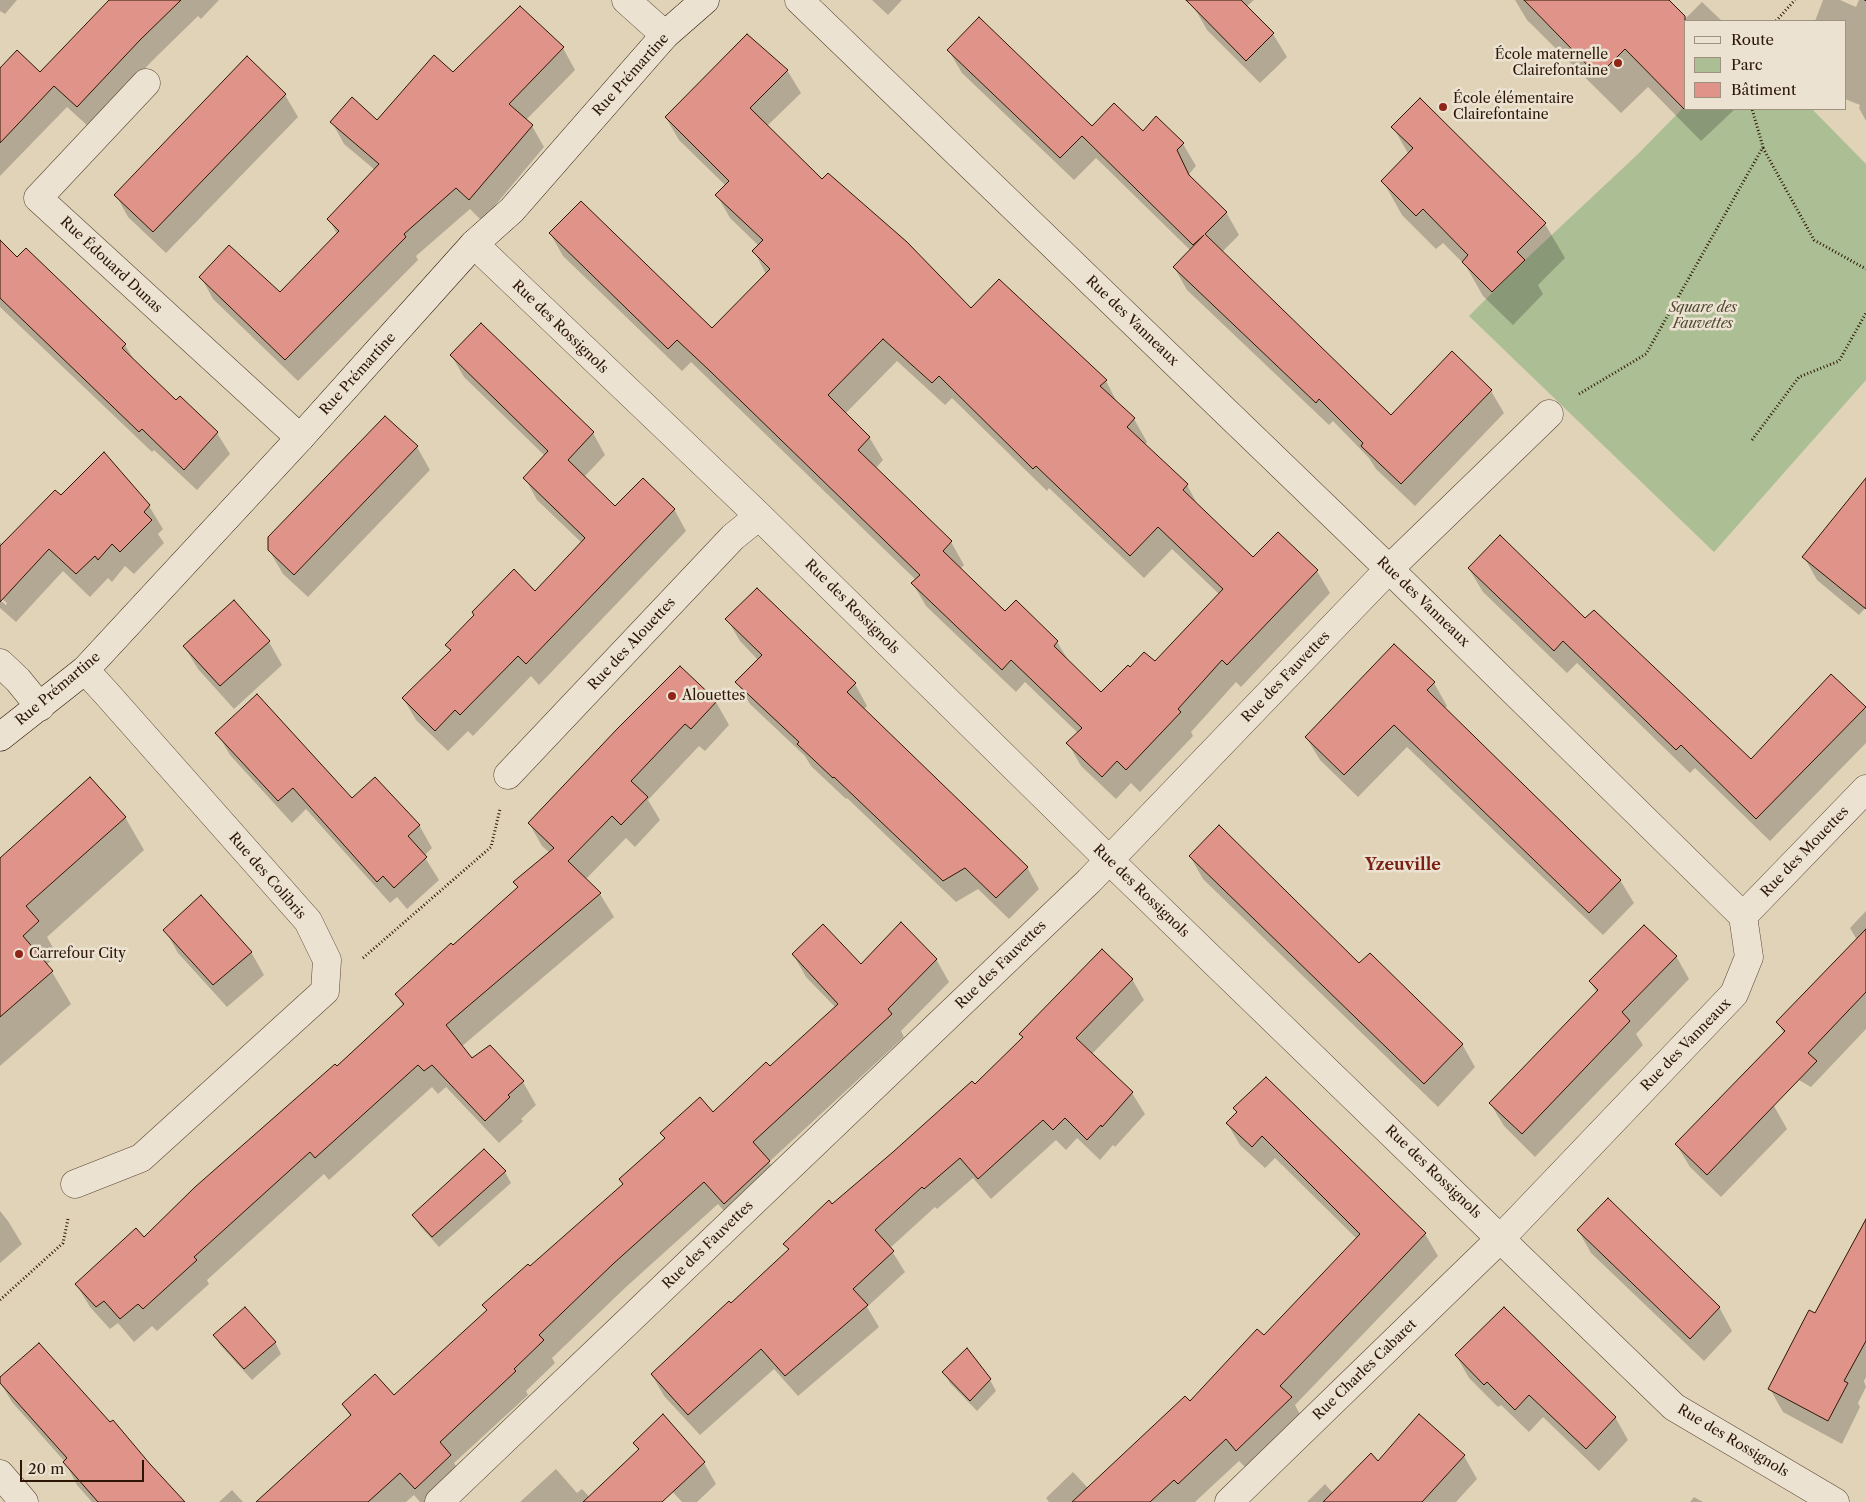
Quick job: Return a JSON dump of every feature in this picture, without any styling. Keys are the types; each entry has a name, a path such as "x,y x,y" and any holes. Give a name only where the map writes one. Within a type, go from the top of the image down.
{"street":[{"path":"626,0 665,35"},
{"name":"Rue Prémartine","path":"0,737 84,670 300,438 474,244 512,210 665,35 705,0"},
{"name":"Rue des Vanneaux","path":"799,0 1389,569 1743,916 1749,957 1734,994 1501,1238"},
{"name":"Rue Édouard Dunas","path":"146,83 38,198 300,438"},
{"name":"Rue des Rossignols","path":"474,244 759,516 1110,861 1674,1407 1835,1502"},
{"name":"Rue des Fauvettes","path":"438,1502 1110,861 1389,569 1549,414"},
{"name":"Rue des Alouettes","path":"508,775 733,537 759,516"},
{"path":"0,664 18,680 40,707"},
{"name":"Rue des Colibris","path":"84,670 308,921 327,960 325,991"},
{"name":"Rue des Mouettes","path":"1743,916 1866,789"},
{"path":"75,1184 141,1158 325,991"},
{"name":"Rue Charles Cabaret","path":"1229,1502 1501,1238"},
{"path":"0,1474 24,1502"}],"path":[{"path":"1777,20 1795,0"},
{"path":"1752,110 1763,147 1814,240 1866,269"},
{"path":"1549,414 1561,404 1646,354 1763,147"},
{"path":"1752,440 1799,377 1839,361 1866,312"},
{"path":"325,991 491,847 508,775"},
{"path":"0,1300 63,1244 75,1184"}],"green space":[{"name":"Square des Fauvettes","path":"1684,107 1684,110 1813,110 1866,164 1866,380 1714,552 1469,316 1525,260 1638,154"}],"building":[{"path":"109,0 181,0 140,40 77,107 54,86 0,143 0,68 17,50 40,72"},
{"path":"1186,0 1241,0 1274,33 1246,61"},
{"path":"1524,0 1669,0 1685,16 1684,109 1625,49 1598,76"},
{"path":"520,6 564,47 509,104 533,125 469,200 456,188 404,234 406,237 285,360 199,277 229,245 280,292 339,231 327,219 379,164 330,122 352,97 377,120 434,55 453,72"},
{"path":"979,17 1092,126 1114,103 1143,131 1156,116 1184,143 1177,150 1189,175 1227,212 1205,234 1391,415 1452,351 1492,390 1401,484 1361,446 1363,443 1319,399 1316,403 1173,267 1204,235 1193,245 1082,136 1060,158 947,50"},
{"path":"747,34 788,70 750,108 822,179 828,173 907,242 971,308 999,279 1107,380 1100,386 1135,418 1127,427 1188,484 1183,490 1253,557 1278,532 1318,570 1227,665 1222,660 1178,709 1181,712 1126,770 1117,761 1102,777 1066,743 1082,728 1011,660 1002,670 911,583 920,575 710,371 677,340 668,349 549,233 581,201 712,328 770,269 752,251 763,240 715,195 729,181 665,117","holes":["883,339 932,383 939,376 1033,469 1036,466 1130,556 1158,527 1223,589 1155,661 1144,652 1101,692 1054,646 1058,641 1016,600 1005,611 943,551 952,541 858,450 870,437 828,395"]},
{"path":"247,56 286,94 153,232 114,195"},
{"path":"1420,98 1546,223 1517,252 1525,260 1492,292 1462,262 1468,255 1423,209 1416,216 1381,181 1413,148 1391,127"},
{"path":"0,240 17,257 26,248 126,344 122,348 176,400 180,396 218,432 184,470 142,429 139,432 0,298"},
{"path":"481,323 594,432 568,460 615,506 643,478 675,509 526,664 518,656 460,715 455,710 435,731 402,698 451,650 445,645 474,615 472,612 514,569 535,591 585,538 523,478 548,451 450,355"},
{"path":"385,416 418,446 294,575 268,550 268,537"},
{"path":"104,452 150,505 144,512 152,520 120,552 112,544 98,560 95,556 76,574 49,549 0,602 0,546 55,490 61,495"},
{"path":"1866,478 1866,609 1802,557"},
{"path":"1500,535 1585,618 1594,610 1751,759 1831,674 1866,707 1756,819 1681,745 1676,750 1563,641 1554,651 1468,568"},
{"path":"757,588 856,683 847,692 1028,867 996,898 965,868 943,881 797,744 799,742 735,682 762,655 725,619"},
{"path":"234,600 270,641 220,686 183,646"},
{"path":"1394,644 1435,682 1427,690 1621,880 1589,913 1394,725 1344,775 1305,737"},
{"path":"680,666 717,701 691,729 685,724 631,781 648,797 621,825 612,816 568,861 601,893 446,1025 472,1058 490,1045 524,1081 508,1095 510,1097 485,1121 432,1065 424,1071 418,1065 315,1158 310,1152 194,1257 197,1260 143,1309 138,1304 120,1319 104,1301 96,1307 75,1284 136,1228 144,1237 195,1187 335,1064 337,1066 404,1004 395,994 451,943 453,945 518,887 513,882 554,848 528,823"},
{"path":"257,694 352,798 375,777 420,825 408,836 427,857 394,888 383,876 377,882 293,788 278,801 215,733"},
{"path":"90,777 126,817 26,906 39,921 23,936 53,971 0,1017 0,858"},
{"path":"1219,825 1359,963 1370,953 1463,1044 1424,1084 1189,856"},
{"path":"201,895 252,952 213,985 163,930"},
{"path":"901,922 937,959 888,1009 892,1014 753,1142 770,1161 724,1204 704,1182 613,1264 539,1335 544,1340 514,1369 516,1371 440,1442 451,1455 415,1489 400,1473 368,1502 256,1502 351,1415 342,1404 375,1374 394,1395 487,1310 482,1305 528,1264 530,1266 623,1184 619,1179 665,1138 660,1133 700,1097 713,1112 766,1062 770,1066 838,1004 792,954 823,924 861,964"},
{"path":"1644,925 1677,956 1622,1012 1630,1021 1522,1134 1489,1103 1598,990 1589,981"},
{"path":"1866,929 1866,992 1808,1053 1817,1061 1707,1175 1675,1144 1785,1031 1776,1022"},
{"path":"1102,949 1133,979 1076,1038 1133,1092 1102,1127 1101,1125 1087,1140 1065,1118 1053,1130 1043,1120 978,1179 960,1158 924,1189 922,1187 875,1230 894,1251 853,1289 868,1305 785,1376 761,1349 688,1415 651,1374 729,1301 731,1303 789,1249 783,1244 829,1200 832,1204 972,1081 975,1084 1023,1037 1019,1034"},
{"path":"1266,1077 1426,1233 1280,1386 1292,1397 1236,1451 1226,1439 1178,1484 1174,1480 1150,1502 1072,1502 1185,1396 1190,1401 1257,1329 1264,1335 1360,1234 1262,1136 1252,1147 1226,1123 1237,1112 1233,1108"},
{"path":"484,1149 506,1171 432,1237 412,1215"},
{"path":"1608,1198 1720,1307 1690,1339 1577,1230"},
{"path":"1866,1219 1866,1341 1844,1381 1848,1383 1828,1421 1768,1389 1809,1310 1815,1313"},
{"path":"245,1307 276,1342 244,1369 213,1335"},
{"path":"1504,1307 1616,1417 1586,1449 1529,1395 1515,1410 1487,1382 1484,1385 1455,1355"},
{"path":"39,1343 110,1422 113,1420 185,1502 98,1502 63,1462 67,1458 0,1383 0,1377"},
{"path":"967,1348 991,1379 970,1401 942,1372"},
{"path":"663,1414 705,1462 662,1502 583,1502 639,1449 633,1443"},
{"path":"1419,1414 1465,1455 1422,1502 1323,1502 1371,1453 1378,1461"}],"place":[{"name":"École maternelle Clairefontaine","path":"1618,63"},
{"name":"École élémentaire Clairefontaine","path":"1443,107"},
{"name":"Alouettes","path":"672,696"},
{"name":"Carrefour City","path":"19,954"}],"district":[{"name":"Yzeuville","path":"1403,865"}]}
